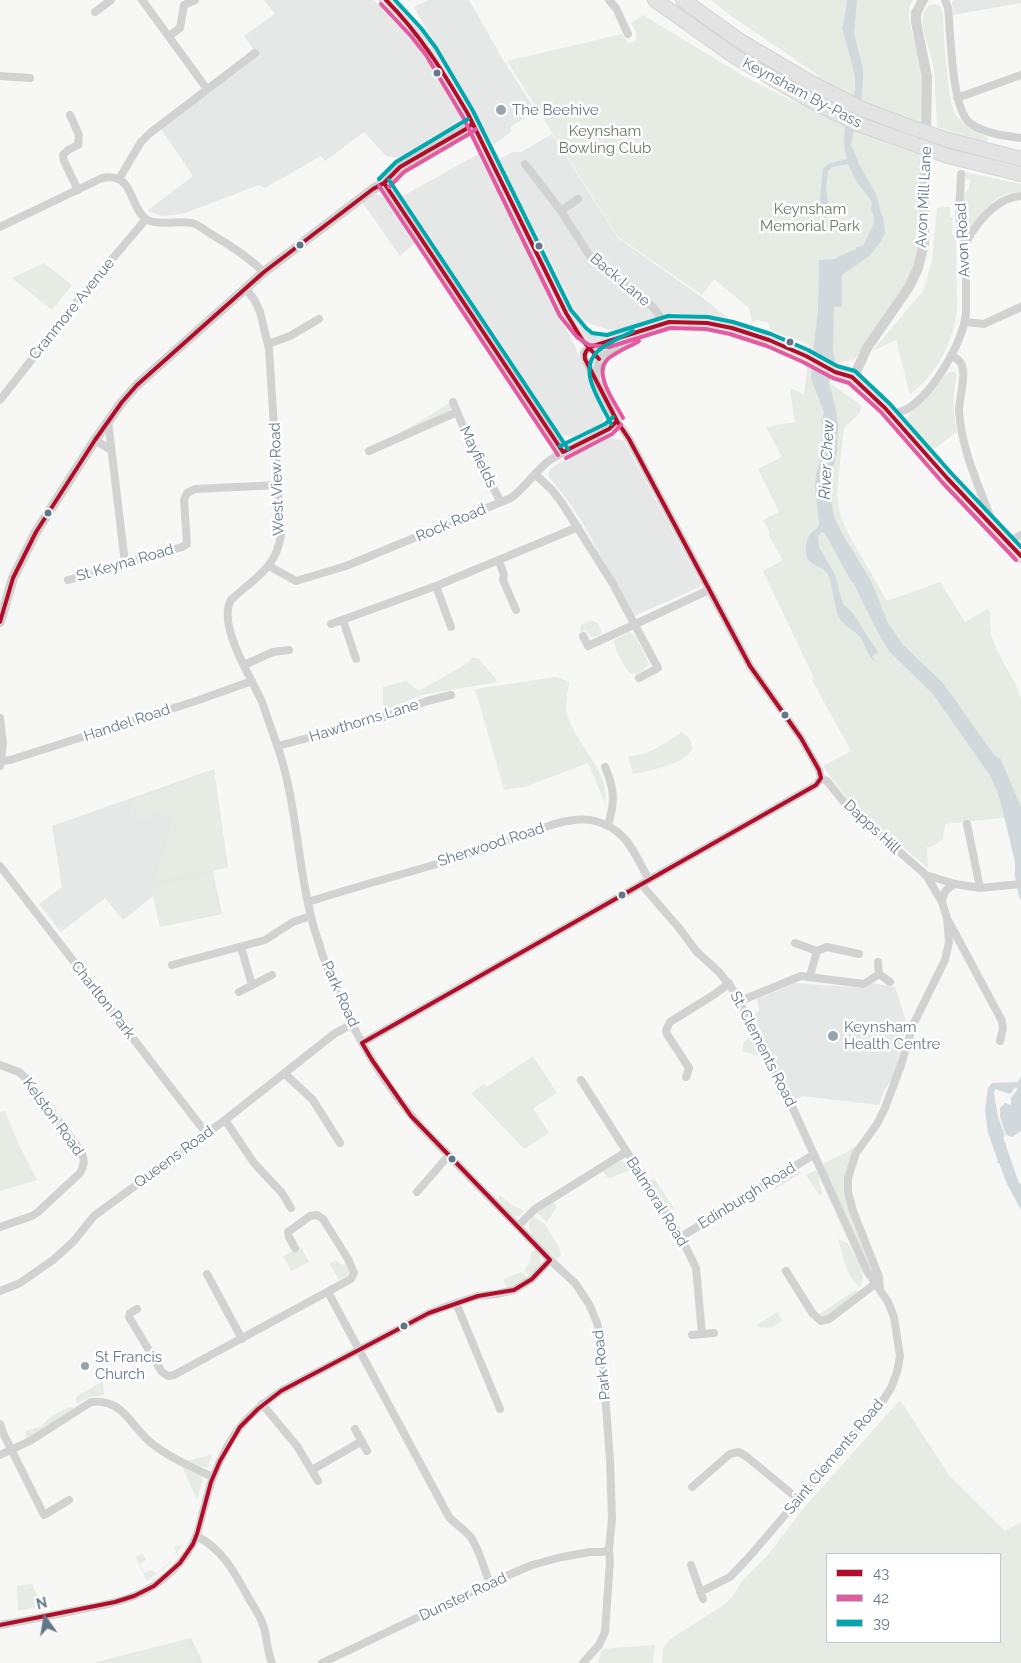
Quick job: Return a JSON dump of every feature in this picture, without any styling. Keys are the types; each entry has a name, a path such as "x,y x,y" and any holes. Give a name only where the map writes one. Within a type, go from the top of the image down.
{"highway":[{"name":"Keynsham By-Pass","path":"655,0 734,56 808,99 858,124 948,156 1021,174"},
{"name":"Keynsham By-Pass","path":"683,0 740,41 813,84 862,109 948,140 1021,159"}],"main road":[{"path":"386,0 416,32 431,52 468,114 566,313 575,325 590,339 608,341 669,322 690,322 732,328 769,340 806,356 835,372 852,377 890,414 1021,556"}],"street":[{"path":"95,12 111,0"},
{"path":"142,0 207,89"},
{"path":"169,36 180,28 184,5 195,0"},
{"path":"608,0 616,8 628,34"},
{"name":"Avon Mill Lane","path":"852,377 867,348 912,282 918,268 924,244 927,77 916,22 916,14 923,0"},
{"path":"945,0 948,8 957,98 964,117 970,124 997,134 1021,138"},
{"path":"119,179 141,142 255,53"},
{"path":"957,98 1021,75"},
{"path":"0,76 30,78"},
{"path":"70,115 79,140 78,145 63,155 78,190"},
{"path":"0,622 13,578 36,532 108,421 137,386 264,272 372,189 384,183 400,167 459,134 472,124"},
{"name":"Back Lane","path":"525,164 561,211 593,261 652,306 658,315 657,326"},
{"name":"Avon Road","path":"890,414 907,409 919,400 940,375 965,322 966,242 960,228 961,174"},
{"path":"0,227 102,178 111,177 119,179 126,186 140,212 146,219 154,222 194,224 248,257 264,272"},
{"path":"384,183 563,452"},
{"path":"966,242 983,218 1000,203 1010,197 1021,196"},
{"path":"561,211 578,199"},
{"name":"Cranmore Avenue","path":"0,400 91,284 146,219"},
{"name":"West View Road","path":"245,288 254,299 260,312 268,344 281,535 279,548 269,566 231,600 228,605 229,626 252,680"},
{"path":"965,322 984,324 1021,307"},
{"path":"268,344 290,336 319,319"},
{"path":"575,325 580,336 599,359"},
{"path":"596,377 599,359 608,351 657,326"},
{"path":"362,1043 816,785 820,778 819,770 801,738 750,666 585,359 584,353 590,347 608,341"},
{"path":"951,355 961,362 964,370 960,395 960,421 965,447 978,491 996,530"},
{"name":"Mayfields","path":"452,402 475,455 501,502"},
{"name":"Mayfields","path":"369,451 457,412"},
{"path":"108,421 125,563"},
{"name":"Rock Road","path":"269,566 296,581 370,557 511,498 543,466 563,452 609,429 617,421"},
{"path":"95,440 112,450"},
{"path":"535,474 557,496 578,527 614,586 658,668 639,678"},
{"name":"St Keyna Road","path":"68,580 187,544 184,500 187,492 278,485"},
{"path":"332,624 436,586 578,527"},
{"path":"1008,542 1021,535"},
{"path":"499,561 504,575 503,580 516,610"},
{"path":"436,586 451,627"},
{"path":"583,636 588,646 709,590"},
{"path":"343,620 356,659"},
{"path":"244,665 273,652 290,650"},
{"name":"Park Road","path":"252,680 278,746 291,805 310,916 320,950 362,1043 411,1116 550,1260 575,1282 589,1304 597,1322 601,1339 609,1433 612,1519 604,1632 599,1645 583,1663"},
{"name":"Handel Road","path":"1,764 196,701 252,680"},
{"name":"Hawthorns Lane","path":"278,746 382,718 426,701 451,695"},
{"path":"0,718 3,743 1,764"},
{"path":"605,767 611,779 614,800 608,825"},
{"name":"Dapps Hill","path":"820,778 827,781 848,807 926,876 942,902"},
{"name":"Sherwood Road","path":"308,902 487,849 562,822 576,819 608,825 616,829 624,837 649,880"},
{"path":"967,824 980,888"},
{"name":"Charlton Park","path":"0,866 206,1133"},
{"name":"Dapps Hill","path":"926,876 955,884 980,888 1017,885"},
{"name":"St. Clements Road","path":"640,884 679,928 697,952 719,972 740,1001 785,1091 813,1155"},
{"path":"942,902 944,893 955,884"},
{"name":"Saint Clements Road","path":"878,1287 879,1277 853,1211 848,1192 848,1178 856,1153 877,1124 885,1108 913,1025 945,960 949,942 947,918 942,902"},
{"path":"172,966 265,940 293,922 310,916"},
{"path":"947,918 1002,1021 1003,1028 1000,1041"},
{"path":"795,943 817,951 827,947 859,954"},
{"path":"241,947 252,985"},
{"path":"810,976 817,951"},
{"path":"178,955 181,963"},
{"path":"878,962 879,974 890,982"},
{"path":"740,1001 801,976 864,984 879,974"},
{"path":"239,992 272,975"},
{"path":"686,1077 689,1068 667,1034 667,1026 670,1022 715,994 728,983"},
{"name":"Queens Road","path":"0,1291 20,1283 53,1260 72,1242 94,1216 224,1120 334,1034 352,1024"},
{"name":"Kelston Road","path":"0,1065 19,1072 28,1080 80,1150 84,1158 84,1166 80,1173 38,1212 32,1216 0,1227"},
{"path":"284,1073 313,1100 340,1142"},
{"name":"Balmoral Road","path":"581,1080 681,1238 696,1268 702,1334"},
{"path":"224,1120 254,1163 285,1190 291,1208"},
{"path":"518,1226 535,1209 626,1152"},
{"path":"417,1192 449,1155"},
{"name":"Saint Clements Road","path":"691,1565 701,1596 730,1577 882,1402 891,1388 897,1372 900,1356 894,1317 888,1302 867,1271 813,1155"},
{"name":"Edinburgh Road","path":"681,1238 813,1155"},
{"path":"137,1309 130,1313 129,1316 162,1372 168,1376 174,1375 352,1279 354,1273 348,1259 323,1219 317,1215 310,1216 288,1232 295,1248"},
{"path":"0,1625 114,1603 135,1596 168,1575 189,1551 196,1536 213,1477 227,1447 244,1421 262,1404 281,1391 429,1313 478,1296 514,1290 532,1279 550,1260"},
{"path":"786,1271 813,1314 821,1321 829,1319 878,1287"},
{"path":"207,1274 242,1339"},
{"path":"328,1292 449,1517 471,1537 475,1544 490,1583"},
{"path":"456,1303 500,1410"},
{"path":"692,1335 714,1333"},
{"path":"0,1454 30,1441 91,1402 101,1401 109,1402 118,1407 152,1444 179,1462 213,1477"},
{"path":"262,1404 297,1446 318,1481"},
{"path":"0,1424 44,1514 69,1500"},
{"path":"356,1429 367,1451"},
{"path":"312,1470 362,1441"},
{"path":"692,1487 730,1454 739,1452 798,1500"},
{"path":"196,1536 206,1540 218,1550 230,1565 264,1626 267,1653 272,1663"},
{"name":"Dunster Road","path":"322,1663 532,1565 562,1557 590,1552 603,1552 609,1549"}],"shaded area":[{"path":"264,0 373,0 394,15 438,67 462,115 459,129 404,159 386,156 364,132 325,161 321,156 265,188 259,185 175,215 161,216 147,211 193,176 161,129 257,55 244,36 275,14"},
{"path":"429,0 469,0 502,58 536,111 510,127 512,131 493,145 414,7"},
{"path":"954,0 1021,0 1021,3 953,15 952,2"},
{"path":"552,134 618,238 703,298 729,319 673,313 623,330 607,329 591,324 578,316 499,159 513,152 521,152"},
{"path":"480,153 605,408 603,423 572,437 557,434 401,197"},
{"path":"376,194 384,197 417,241 400,256 362,202"},
{"path":"607,437 624,441 701,584 700,587 634,616 581,520 549,477 549,471 554,466"},
{"path":"214,769 228,867 213,871 222,914 160,927 153,896 123,920 105,898 61,932 39,904 62,887 52,826"},
{"name":"Keynsham Health Centre","path":"795,983 866,988 872,983 895,987 907,1024 895,1074 884,1091 879,1105 803,1096 793,1100 753,1015 759,1011 757,999"},
{"path":"191,1638 203,1663 93,1663"}],"green space":[{"name":"Keynsham Memorial Park","path":"711,0 913,0 909,7 909,21 921,65 923,93 919,231 917,238 920,240 909,282 854,360 838,363 830,383 862,406 859,414 844,428 837,489 838,504 841,517 850,537 887,601 940,582 965,622 987,609 991,613 992,637 1021,699 1021,816 945,824 943,839 931,847 927,847 928,868 852,805 823,766 851,751 812,680 814,678 763,571 783,560 768,534 770,533 763,520 779,512 758,469 782,457 766,427 795,422 790,390 793,389 804,394 810,345 770,330 767,322 756,320 752,323 749,308 714,279 702,295 618,237 507,61 622,34 628,44 636,40 636,32 631,23 643,15 745,77 805,107 818,75"},
{"path":"934,4 940,6 943,15 945,55 951,103 955,114 965,124 988,138 986,143 937,127 934,68 922,24 924,12 928,6"},
{"path":"964,172 1021,184 1021,192 1004,195 997,199 966,231 963,227 964,194 969,189 970,180 966,178"},
{"path":"950,207 950,217 953,218 952,235 956,235 957,312 955,324 947,347 935,368 928,378 910,394 896,340 874,349 923,291 932,261 937,208"},
{"path":"44,263 72,285 52,310 12,278"},
{"path":"950,372 954,372 957,375 954,404 957,432 933,450 908,422 907,418 925,392"},
{"path":"449,403 451,408 449,412 395,436 426,418"},
{"path":"590,620 598,623 602,634 593,637 586,630 580,631 581,625"},
{"path":"629,632 635,636 649,663 642,671 635,674 627,670 614,643 614,640"},
{"path":"472,658 478,658 497,682 422,695 385,710 383,709 383,687 406,681 419,691 466,664"},
{"path":"556,677 569,682 566,704 568,719 604,783 606,805 588,763 525,787 505,790 503,786 475,689"},
{"path":"682,732 691,741 692,749 687,756 665,766 633,774 628,756 635,756 649,751"},
{"path":"214,771 227,867 154,883 173,819 154,812 150,822 129,816 133,800"},
{"path":"211,872 220,913 160,927 151,886"},
{"path":"751,1037 761,1057 742,1051 744,1041"},
{"path":"533,1056 557,1093 533,1108 549,1133 524,1149 471,1093 484,1084 487,1087"},
{"path":"5,1111 19,1145 37,1180 0,1191 0,1112"},
{"path":"856,1145 846,1169 845,1182 876,1278 871,1273 822,1164 847,1152"},
{"path":"620,1161 625,1162 631,1170 610,1178 607,1177 603,1171"},
{"path":"798,1168 801,1173 774,1190 771,1185"},
{"path":"815,1170 818,1174 822,1194 819,1195 806,1175"},
{"path":"654,1178 675,1210 665,1206 649,1181"},
{"path":"500,1195 512,1205 524,1211 519,1216 514,1216 498,1199"},
{"path":"554,1202 557,1206 547,1222 537,1213"},
{"path":"533,1216 545,1224 559,1247 561,1256 556,1260 531,1234 529,1228"},
{"path":"838,1239 848,1243 859,1265 863,1277 860,1287 848,1272"},
{"path":"301,1247 309,1262 291,1271 283,1256"},
{"path":"536,1249 541,1261 536,1270 529,1276 524,1270 530,1263 531,1253"},
{"path":"337,1261 340,1264 346,1265 349,1271 347,1276 339,1280 330,1264"},
{"path":"522,1272 528,1278 508,1288 503,1279"},
{"path":"856,1290 860,1292 840,1309 828,1315 818,1315"},
{"path":"777,1312 782,1321 771,1328 758,1327 757,1325"},
{"path":"103,1381 104,1395 90,1397 77,1404 76,1397"},
{"path":"900,1400 949,1475 1005,1531 1021,1522 1021,1663 662,1663 663,1649 669,1640 725,1604 733,1596 742,1581 767,1556 803,1509"},
{"path":"69,1407 74,1408 27,1439 26,1431 40,1427 52,1416"},
{"path":"212,1455 207,1468 186,1461"},
{"path":"183,1468 201,1476 203,1479 197,1500"},
{"path":"183,1544 166,1567 147,1581 136,1557 155,1548 143,1554 146,1560 140,1564 144,1573 152,1570 156,1574 170,1561 176,1552 174,1547"},
{"path":"32,1584 41,1606 18,1611 17,1586"},
{"path":"187,1639 199,1663 102,1663"},
{"path":"655,1645 653,1663 598,1663 602,1649"}],"water":[{"name":"River Chew","path":"847,0 857,0 854,34 863,68 862,96 851,144 859,164 876,194 883,216 885,233 880,243 869,256 842,275 842,306 834,307 833,351 835,360 829,383 838,425 837,451 830,482 834,517 871,581 888,623 903,645 943,683 994,755 1000,758 1021,807 1021,900 1015,877 1015,862 1005,820 991,777 933,694 889,651 825,533 821,532 818,537 819,547 835,575 843,604 852,612 878,652 879,656 877,653 872,656 875,661 868,654 861,638 839,617 829,576 824,570 809,561 806,553 809,536 819,524 815,486 816,474 822,455 822,421 824,412 811,378 818,312 819,260 836,259 856,249 856,247 863,246 874,223 871,209 872,202 855,179 848,164 832,167 828,171 826,188 829,208 819,208 823,169 828,164 847,159 844,133 855,89 855,75 842,28"},
{"path":"1021,1076 1021,1131 1012,1137 1006,1135 1000,1117 1000,1108 1005,1103 1011,1105 1011,1098 1017,1088 1010,1094 995,1089 994,1093 998,1117 1005,1136 1003,1137 1019,1183 1021,1184 1021,1210 1007,1184 999,1163 996,1163 998,1161 988,1133 985,1110 988,1088 992,1083 1018,1082"}],"waterway":[{"path":"823,207 825,226"}],"transit line":[{"name":"43","path":"386,0 421,40 468,114 566,313 583,341 599,359"},
{"name":"39","path":"395,0 421,28 436,48 473,111 571,310 586,328 592,333 607,335 668,316 708,317 733,322 771,334 808,350 837,366 855,371 890,404 952,474 1021,547"},
{"name":"42","path":"381,4 426,55 463,117 560,316 577,337 589,345 609,347 670,328 706,329 730,334 767,346 833,378 849,383 881,412 942,482 1016,560"},
{"name":"39","path":"379,179 396,162 468,119"},
{"name":"43","path":"0,622 13,578 36,532 95,440 122,402 137,385 264,272 373,189 384,183 400,167 472,124"},
{"name":"42","path":"389,187 404,172 476,129"},
{"name":"39","path":"389,180 568,449"},
{"name":"43","path":"384,183 563,452 609,429 617,421"},
{"name":"42","path":"379,186 558,455"},
{"name":"43","path":"821,778 819,770 801,738 750,666 585,359 587,350 590,347 669,322 707,323 732,328 769,340 806,356 835,372 852,377 885,408 947,478 1021,556"},
{"name":"39","path":"611,424 593,387 589,368 592,359 598,351 633,331"},
{"name":"42","path":"623,418 607,390 604,382 603,367 612,356 639,341"},
{"name":"39","path":"560,446 605,424 613,417"},
{"name":"42","path":"566,458 612,434 621,425"},
{"name":"43","path":"362,1043 816,785 821,778"},
{"name":"43","path":"362,1043 411,1116 550,1260"},
{"name":"43","path":"0,1625 115,1602 134,1596 154,1586 180,1563 193,1544 211,1482 220,1461 240,1427 258,1409 281,1391 429,1313 478,1296 514,1290 532,1279 550,1260"}],"place":[{"name":"The Beehive","path":"501,110"},
{"name":"Keynsham Health Centre","path":"833,1036"},
{"name":"St Francis Church","path":"85,1366"}],"park label":[{"name":"Keynsham Bowling Club","path":"605,140"}]}
